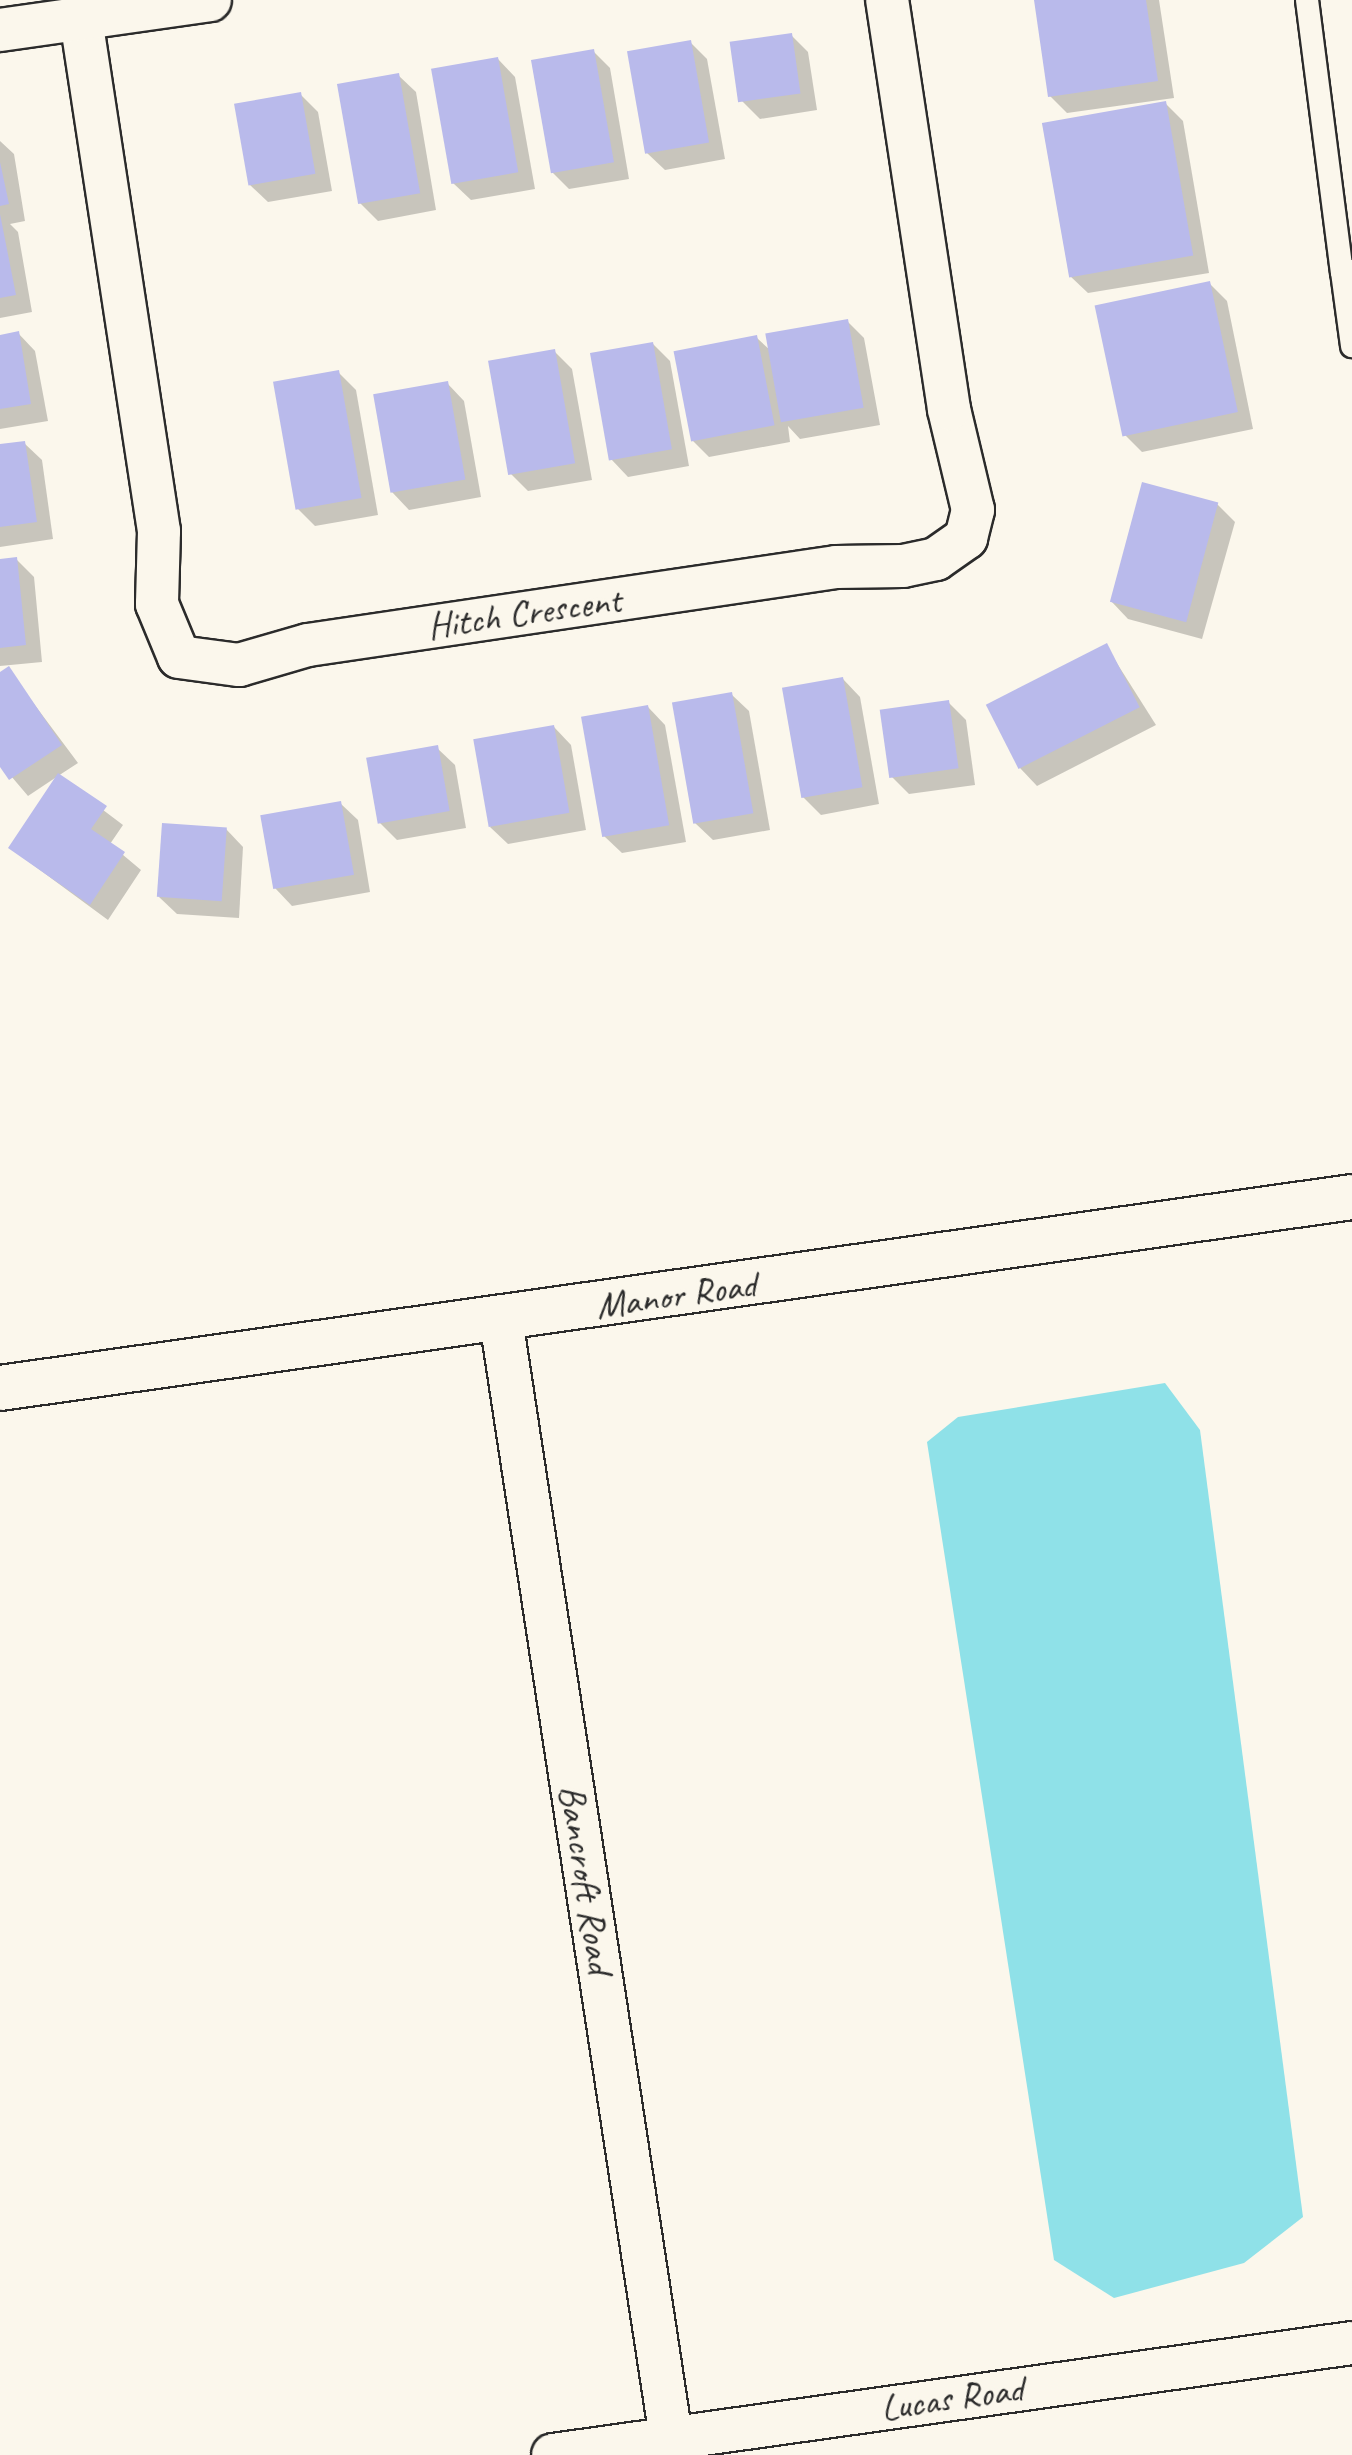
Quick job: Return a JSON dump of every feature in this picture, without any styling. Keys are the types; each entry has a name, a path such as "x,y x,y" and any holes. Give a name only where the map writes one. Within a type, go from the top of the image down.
{"street":[{"path":"0,30 210,0"},
{"name":"Hitch Crescent","path":"81,19 159,531 157,604 179,657 239,665 308,645 836,567 903,566 936,559 966,538 973,510 949,409 887,0"},
{"name":"Manor Road","path":"0,1388 501,1320 1352,1197"},
{"name":"Bancroft Road","path":"501,1320 671,2437"},
{"name":"Lucas Road","path":"553,2455 1352,2343"}],"lane":[{"path":"1307,0 1347,272 1352,346"}],"water":[{"path":"1165,1383 1200,1430 1303,2217 1244,2263 1114,2298 1054,2260 927,1442 958,1417"}],"building":[{"path":"1034,0 1146,0 1158,81 1048,97"},
{"path":"792,33 800,93 738,102 730,42"},
{"path":"691,40 709,142 645,154 627,51"},
{"path":"594,49 614,162 551,173 531,60"},
{"path":"498,57 518,172 451,184 431,69"},
{"path":"399,73 420,193 358,204 337,84"},
{"path":"301,92 315,174 248,186 234,104"},
{"path":"1166,101 1193,256 1069,277 1042,123"},
{"path":"0,162 9,204 0,206"},
{"path":"0,214 16,295 0,298"},
{"path":"1210,281 1238,412 1122,437 1095,306"},
{"path":"848,319 864,408 781,422 765,334"},
{"path":"19,331 31,404 0,409 0,335"},
{"path":"757,335 775,425 691,442 674,351"},
{"path":"653,342 672,449 609,460 590,353"},
{"path":"555,349 575,463 508,475 488,361"},
{"path":"339,370 362,498 296,510 273,382"},
{"path":"448,381 465,479 391,493 373,394"},
{"path":"25,441 37,522 0,527 0,444"},
{"path":"1142,482 1218,502 1186,622 1110,602"},
{"path":"17,557 26,645 0,648 0,559"},
{"path":"1107,643 1140,707 1019,769 986,705"},
{"path":"9,666 62,745 9,780 0,767 0,672"},
{"path":"843,677 862,787 801,798 782,688"},
{"path":"732,692 753,813 693,824 672,703"},
{"path":"949,700 959,768 889,778 880,710"},
{"path":"648,705 669,825 602,837 581,717"},
{"path":"554,725 569,813 489,827 473,739"},
{"path":"438,745 450,811 378,824 366,758"},
{"path":"58,773 107,806 91,829 125,852 90,905 8,848"},
{"path":"341,801 354,875 273,889 260,815"},
{"path":"162,823 227,828 222,901 157,897"}]}
